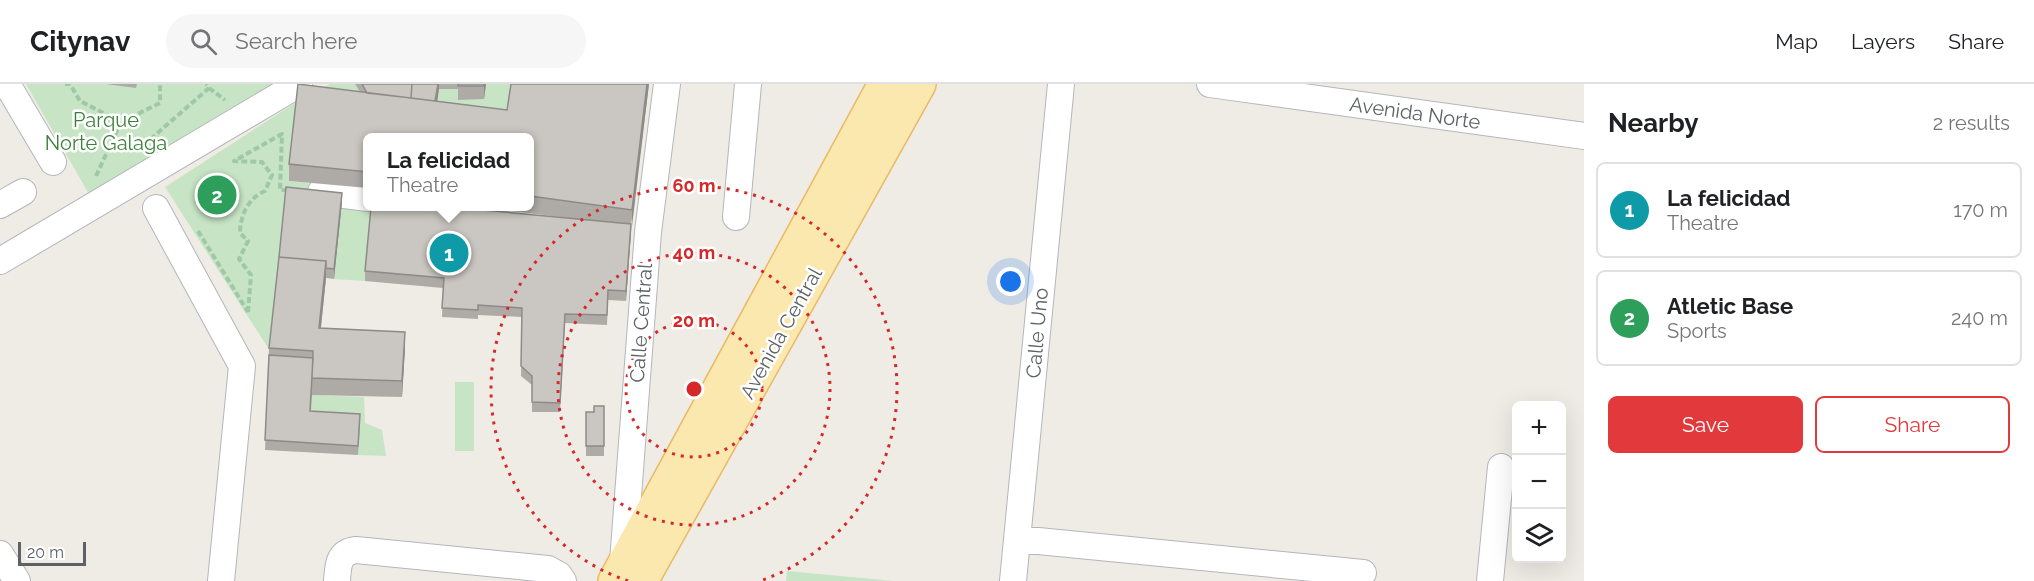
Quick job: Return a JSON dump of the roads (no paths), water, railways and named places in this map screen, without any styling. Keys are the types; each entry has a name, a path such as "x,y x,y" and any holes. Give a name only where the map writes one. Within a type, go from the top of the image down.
{"main road":[{"name":"Avenida Central","path":"626,575 885,84"},
{"name":"Avenida Central","path":"626,575 919,84"}],"street":[{"path":"7,84 53,162"},
{"path":"0,261 299,84"},
{"name":"Calle Central","path":"626,575 636,230 667,84"},
{"path":"736,216 748,84"},
{"name":"Calle Uno","path":"1014,581 1061,84"},
{"name":"Avenida Norte","path":"1210,84 1584,136"},
{"path":"0,205 23,192"},
{"path":"321,192 363,197"},
{"path":"156,208 242,366 221,581"},
{"path":"1490,581 1501,467"},
{"path":"1018,539 1363,573"},
{"path":"337,581 339,559 343,554 356,550 548,569 559,575 563,581"},
{"path":"0,554 17,581"}],"place":[{"name":"Atletic Base","path":"217,195"},
{"name":"La felicidad","path":"449,253"}],"park label":[{"name":"Parque Norte Galaga","path":"106,132"}]}
